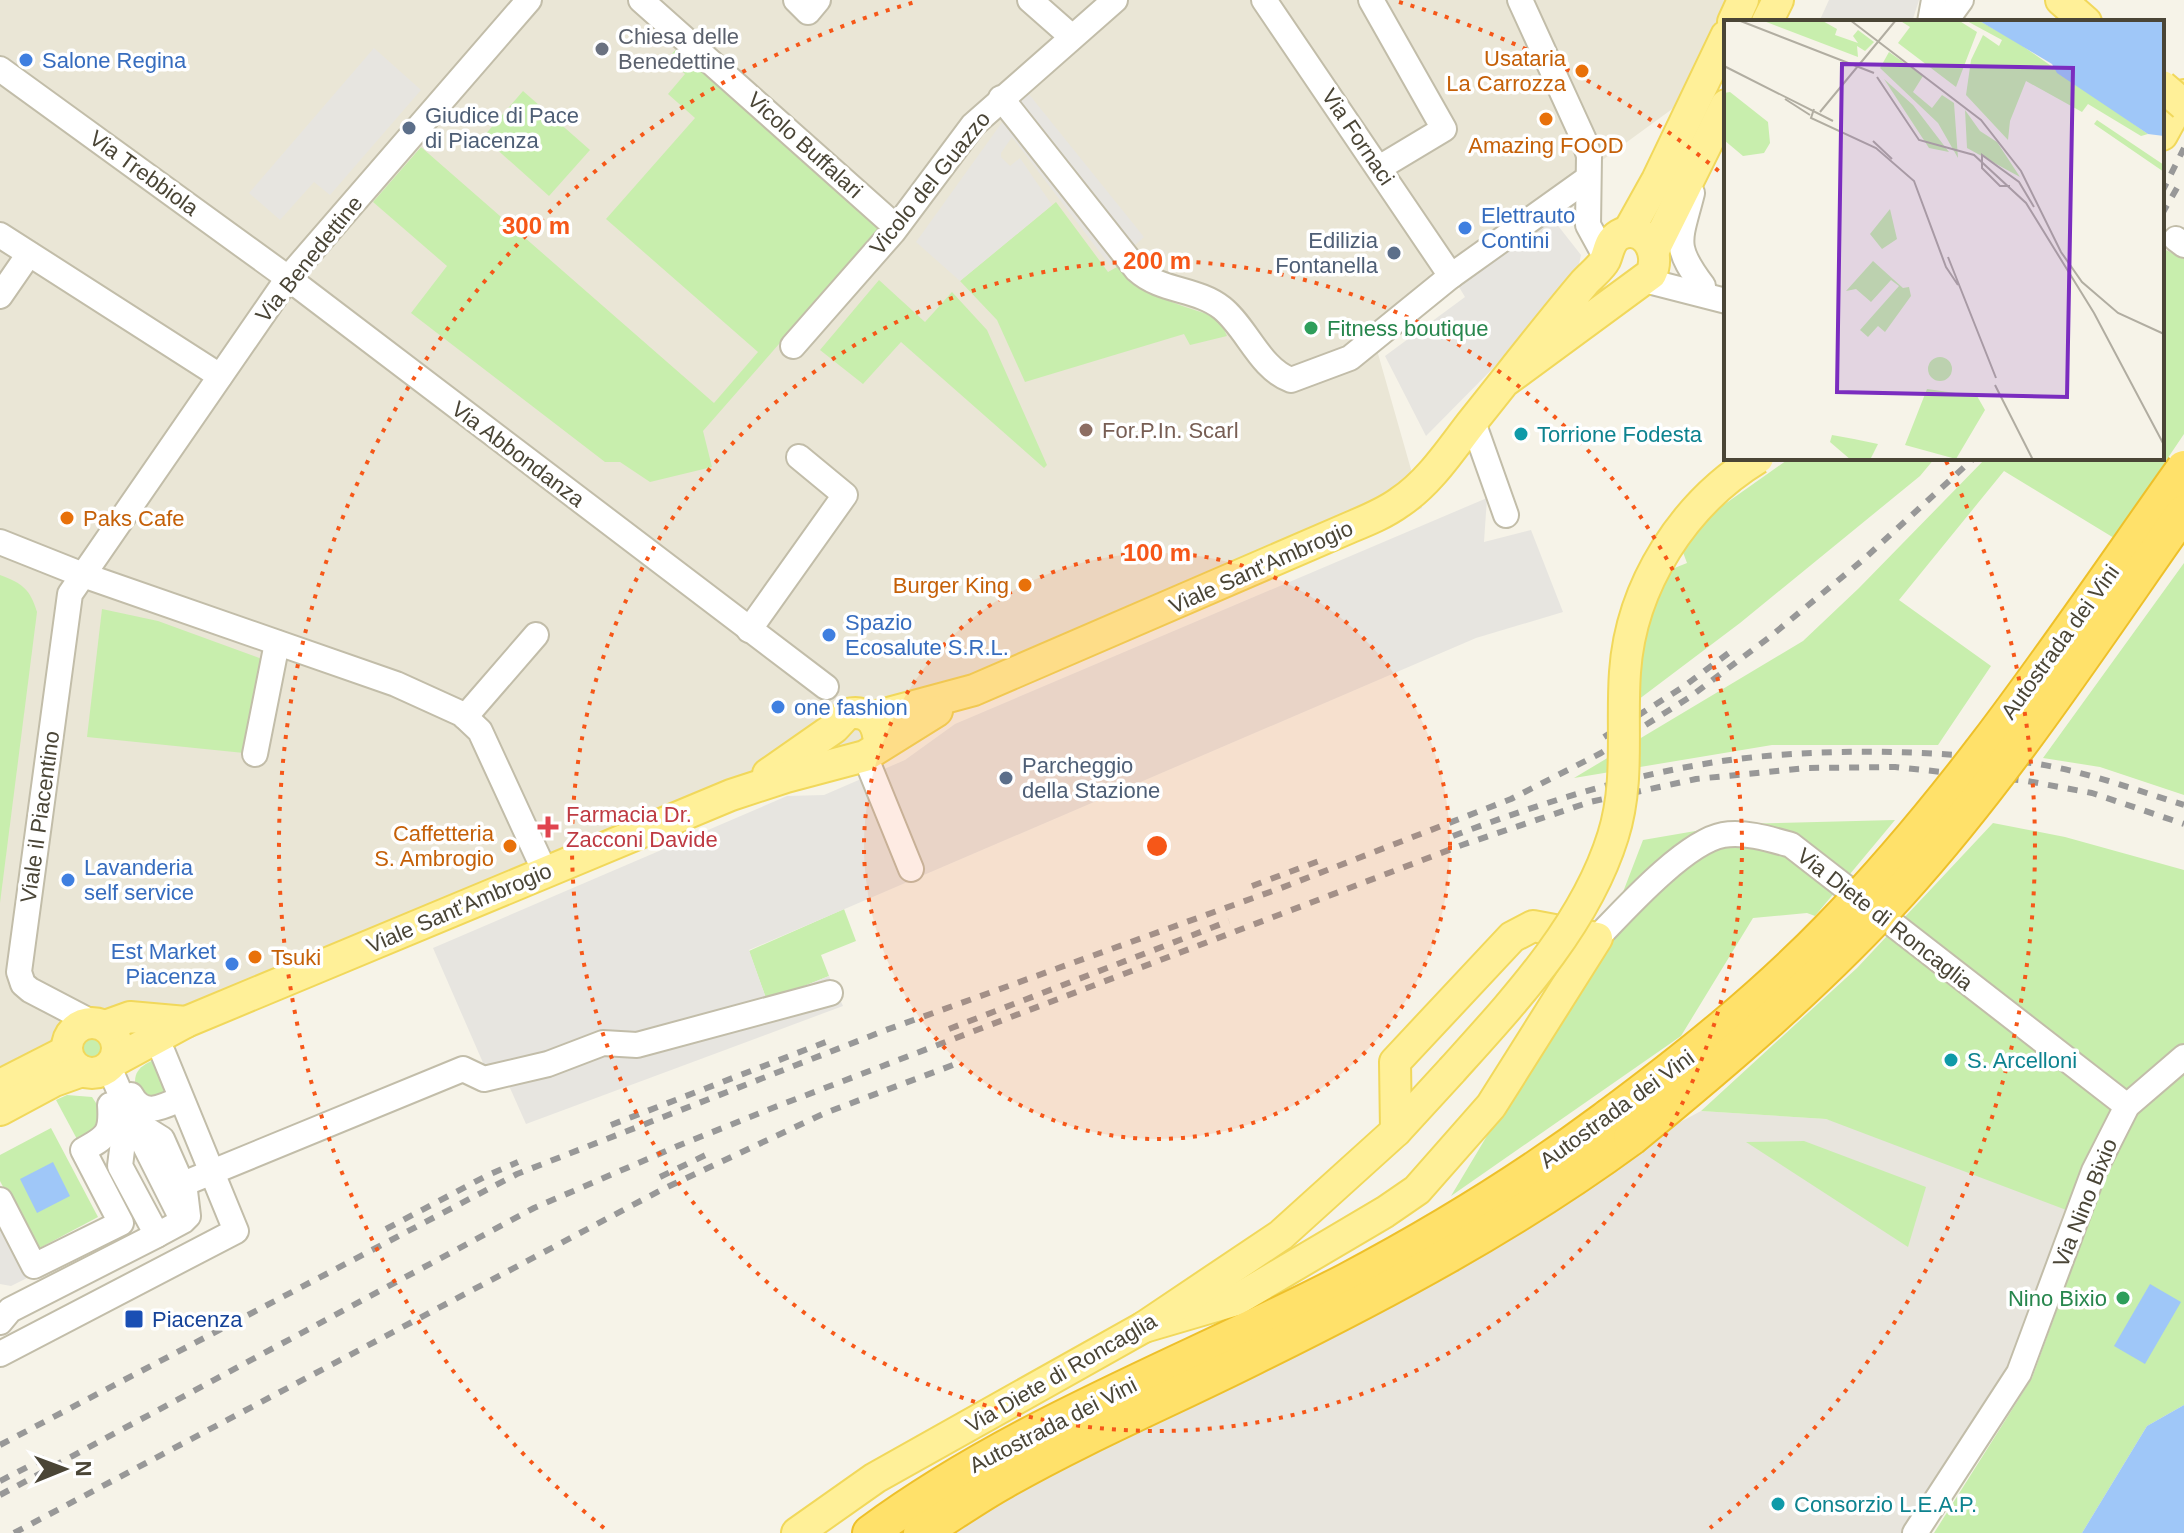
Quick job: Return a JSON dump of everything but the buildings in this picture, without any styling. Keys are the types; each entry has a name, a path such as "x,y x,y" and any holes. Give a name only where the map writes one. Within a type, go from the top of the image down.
{"highway":[{"name":"Autostrada dei Vini","path":"870,1533 958,1474 1022,1439 1094,1401 1331,1288 1417,1242 1554,1157 1712,1038 1829,929 1917,832 2037,676 2184,468"},
{"name":"Autostrada dei Vini","path":"921,1533 1003,1482 1102,1429 1368,1299 1528,1208 1631,1138 1791,1003 1900,891 1957,824 2023,737 2184,512"}],"main road":[{"path":"1734,20 1743,0"},
{"path":"1768,20 1778,0"},
{"path":"2061,0 2084,20"},
{"name":"Viale Sant'Ambrogio","path":"107,1080 186,1022 731,795 865,755 974,690 1376,516 1417,488 1614,246 1657,180 1724,40"},
{"path":"2164,88 2184,105"},
{"path":"2164,131 2184,95"},
{"name":"Viale Sant'Ambrogio","path":"1504,382 1648,268 1724,109"},
{"path":"1643,237 1648,268 1629,284 1615,279 1614,246 1643,237"},
{"name":"Via Diete di Roncaglia","path":"797,1533 875,1478 1144,1327 1281,1235 1396,1131 1503,1012 1568,927 1593,887 1614,833 1626,751 1625,673 1630,636 1639,604 1655,570 1686,520 1723,483 1755,460"},
{"name":"Viale Sant'Ambrogio","path":"731,795 850,720 974,690"},
{"path":"850,720 878,730 878,737 865,755 842,754 833,741 850,720"},
{"path":"1144,1327 1236,1300 1417,1190 1491,1106 1597,938 1533,926 1512,937 1395,1062 1396,1131"},
{"name":"Viale Sant'Ambrogio","path":"99,1025 130,1017 186,1022"},
{"path":"86,1023 111,1031 117,1045 107,1080 67,1044 73,1031 86,1023"},
{"path":"0,1085 107,1080"},
{"path":"0,1110 54,1081 107,1080"}],"street":[{"name":"Via Benedettine","path":"83,575 288,278 529,0"},
{"name":"Vicolo Buffalari","path":"641,0 896,227"},
{"path":"796,0 808,12 818,0"},
{"path":"1030,0 1072,37"},
{"name":"Vicolo del Guazzo","path":"793,346 896,227 973,125 1115,0"},
{"name":"Via Fornaci","path":"1264,0 1451,276"},
{"path":"1371,0 1444,129 1379,168"},
{"path":"1520,0 1589,156 1590,230 1614,246"},
{"path":"1930,20 1934,0"},
{"path":"1946,20 1961,0"},
{"name":"Via Trebbiola","path":"0,69 288,278"},
{"path":"1001,98 1137,270 1162,286 1206,299 1221,307 1283,377 1291,380 1350,358 1451,276 1587,179"},
{"path":"1700,158 1680,247 1687,265 1715,295"},
{"path":"0,235 220,376"},
{"path":"0,296 29,254"},
{"path":"1648,268 1715,295"},
{"name":"Via Abbondanza","path":"288,278 826,687 850,720"},
{"path":"1473,422 1506,515"},
{"path":"749,630 845,495 799,457"},
{"path":"0,542 83,575 396,684 465,717 480,731 545,872"},
{"name":"Viale il Piacentino","path":"83,575 70,594 19,972 23,984 30,990 99,1025"},
{"path":"465,717 536,635"},
{"path":"255,754 277,643"},
{"path":"865,755 911,869"},
{"name":"Via Diete di Roncaglia","path":"1597,938 1654,879 1701,844 1722,835 1763,837 1791,845 2127,1106"},
{"path":"183,1184 463,1069 484,1079 548,1064 603,1043 637,1045 830,993"},
{"path":"0,1354 236,1231 163,1053"},
{"name":"Via Nino Bixio","path":"1915,1533 2019,1373 2094,1171 2127,1106 2184,1057"},
{"path":"107,1080 146,1110 157,1109 180,1099"},
{"path":"3,1308 57,1288 188,1216 183,1184 162,1139 138,1124 107,1080"},
{"path":"0,1200 34,1266 121,1223 83,1150 107,1134 111,1122 107,1080"},
{"path":"107,1080 163,1232"},
{"path":"107,1080 106,1167 163,1232"},
{"path":"0,1341 57,1310 57,1288"}],"shaded area":[{"path":"0,0 1729,0 1679,104 1371,329 1422,508 970,702 882,753 777,785 131,1037 92,1049 0,1097"},
{"path":"1829,0 1919,0 1913,20 1820,20"},
{"path":"374,48 421,90 330,195 314,182 280,220 249,193"},
{"path":"1028,93 1144,237 1111,267 1012,137 1001,157 1010,166 1020,158 1052,205 960,281 916,242 1003,121"},
{"path":"1548,213 1581,255 1578,269 1509,352 1426,436 1385,356 1465,297 1453,277"},
{"name":"Parcheggio della Stazione","path":"1487,498 1484,542 1531,530 1563,612 1476,638 749,950 767,1001 829,976 843,1006 526,1124 502,1070 484,1065 433,948 787,796 824,795 905,760 955,724"},
{"path":"1701,1111 1826,1119 1883,1135 2071,1210 2014,1358 1908,1533 909,1533"},
{"path":"0,1200 31,1276 11,1286 0,1284"}],"green space":[{"path":"678,47 882,226 703,431 712,467 650,482 620,462 605,462 411,313 447,266 373,202 421,147 714,403 758,352 606,219 695,118 668,94 685,74 668,58"},
{"path":"523,91 590,150 549,196 483,137"},
{"path":"1056,202 1108,272 1117,267 1151,293 1219,318 1227,336 1190,345 1184,334 1025,382 997,320 960,281"},
{"path":"2164,249 2184,259 2184,434 2114,538 2004,471 1899,600 1991,666 1938,745 1772,745 1574,778 1803,641 1984,460 2164,460"},
{"path":"879,280 925,322 952,292 987,330 1047,465 1044,468 901,342 863,384 820,350"},
{"path":"1787,460 1933,460 1920,476 1740,623 1610,721 1637,583 1687,563 1681,547 1715,511"},
{"path":"2184,563 2184,795 2100,767 2043,758"},
{"path":"0,575 24,588 37,612 0,903"},
{"path":"102,609 158,621 262,659 244,753 87,737"},
{"path":"1895,820 1815,916 1807,913 1753,918 1681,1036 1451,1196 1605,939 1643,840 1736,824"},
{"path":"1993,823 2065,837 2184,870 2184,1405 2147,1426 2082,1533 1934,1533 2032,1378 2090,1219 1826,1119 1701,1111 1857,968"},
{"path":"844,909 856,941 821,955 829,976 767,1001 749,951"},
{"path":"93,1034 103,1038 107,1048 103,1058 93,1062 83,1058 79,1048 83,1038"},
{"path":"158,1058 170,1094 158,1099 138,1094 135,1081 138,1071"},
{"path":"67,1095 92,1097 98,1106 101,1126 78,1141 56,1100"},
{"path":"51,1128 98,1217 36,1250 0,1181 0,1155"},
{"path":"1804,1141 1926,1187 1908,1247 1746,1142"}],"water":[{"path":"53,1162 70,1196 37,1213 20,1179"},
{"name":"Nino Bixio","path":"2150,1284 2181,1302 2145,1364 2114,1346"},
{"path":"2184,1405 2184,1533 2082,1533 2147,1426"}],"railway":[{"path":"2164,188 2184,148"},
{"path":"2164,211 2181,181"},
{"path":"0,1445 517,1174 886,1030 1281,888 1511,799 1601,753 1690,697 1771,636 1864,559 1972,460"},
{"path":"1604,737 1683,687 1730,652"},
{"path":"1453,836 1550,802 1649,775 1754,757 1835,752 1960,755 2038,764 2184,805"},
{"path":"0,1495 534,1208 775,1107 1462,845 1590,802 1696,779 1806,768 1895,767 2027,781 2092,793 2184,824"},
{"path":"1252,886 1319,861"},
{"path":"949,1029 1229,921"},
{"path":"611,1125 831,1040"},
{"path":"14,1533 663,1189 825,1113 953,1065"},
{"path":"660,1177 714,1151"},
{"path":"386,1229 518,1162"},
{"path":"0,1481 47,1457"}],"place":[{"name":"Chiesa delle Benedettine","path":"602,49"},
{"name":"Salone Regina","path":"26,60"},
{"name":"Usataria La Carrozza","path":"1582,71"},
{"name":"Amazing FOOD","path":"1546,119"},
{"name":"Giudice di Pace di Piacenza","path":"409,128"},
{"name":"Elettrauto Contini","path":"1465,228"},
{"name":"Edilizia Fontanella","path":"1394,253"},
{"name":"Fitness boutique","path":"1311,328"},
{"name":"For.P.In. Scarl","path":"1086,430"},
{"name":"Torrione Fodesta","path":"1521,434"},
{"name":"Paks Cafe","path":"67,518"},
{"name":"Burger King","path":"1025,585"},
{"name":"Spazio Ecosalute S.R.L.","path":"829,635"},
{"name":"one fashion","path":"778,707"},
{"name":"Parcheggio della Stazione","path":"1006,778"},
{"name":"Farmacia Dr. Zacconi Davide","path":"548,827"},
{"name":"Caffetteria S. Ambrogio","path":"510,846"},
{"name":"Lavanderia self service","path":"68,880"},
{"name":"Tsuki","path":"255,957"},
{"name":"Est Market Piacenza","path":"232,964"},
{"name":"S. Arcelloni","path":"1951,1060"},
{"name":"Nino Bixio","path":"2123,1298"},
{"name":"Piacenza","path":"134,1319"},
{"name":"Consorzio L.E.A.P.","path":"1778,1504"}]}
